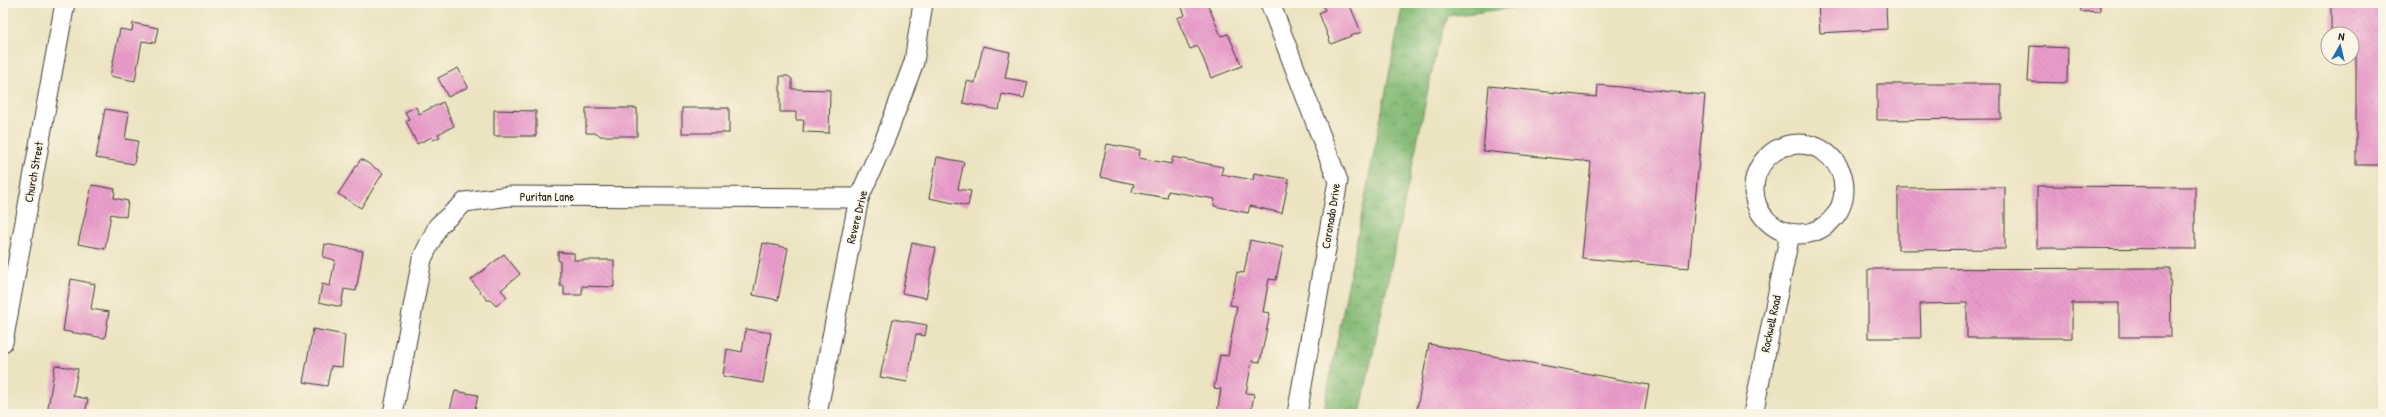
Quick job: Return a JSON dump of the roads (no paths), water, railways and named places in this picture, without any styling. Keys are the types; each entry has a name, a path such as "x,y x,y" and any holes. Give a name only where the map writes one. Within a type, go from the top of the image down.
{"street":[{"name":"Church Street","path":"3,342 65,3"},
{"name":"Revere Drive","path":"817,414 859,198 887,134 914,62 924,3"},
{"name":"Coronado Drive","path":"1270,3 1338,180 1297,414"},
{"path":"1790,145 1807,145 1824,152 1836,164 1843,180 1843,198 1836,214 1824,227 1808,234 1790,234 1774,227 1761,215 1754,198 1754,181 1761,164 1773,152 1790,145"},
{"name":"Puritan Lane","path":"393,414 422,259 438,226 466,202 508,196 859,198"},
{"name":"Rockwell Road","path":"1754,414 1790,234"}]}
